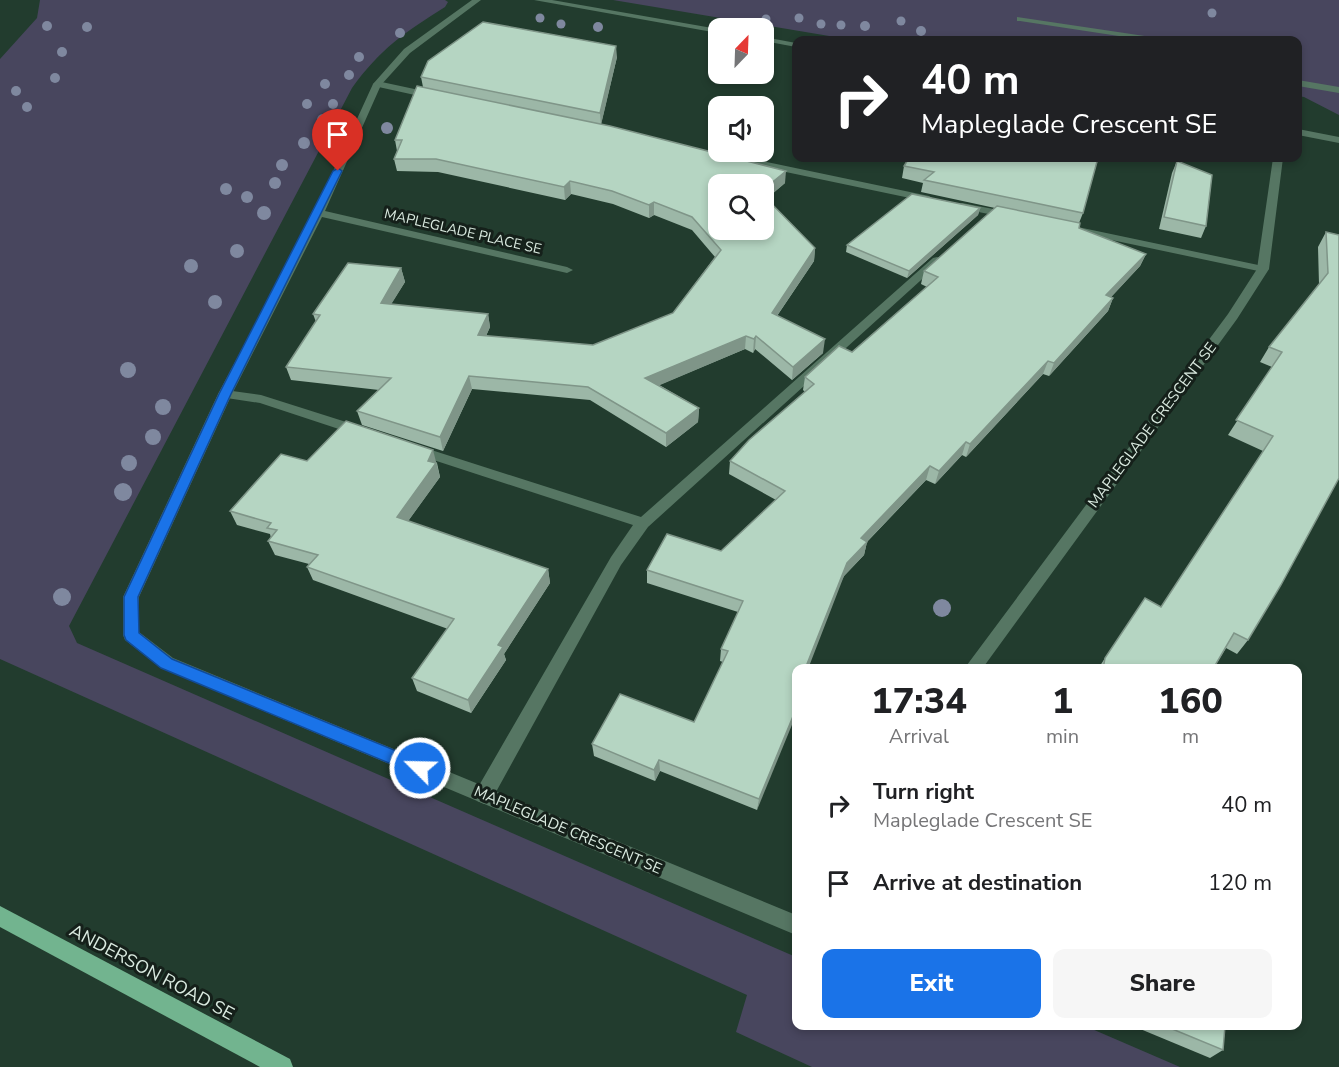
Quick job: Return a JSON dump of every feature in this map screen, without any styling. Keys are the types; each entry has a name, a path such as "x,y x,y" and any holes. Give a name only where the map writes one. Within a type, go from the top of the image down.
{"main road":[{"name":"ANDERSON ROAD SE","path":"0,916 282,1067"}],"street":[{"name":"MAPLEGLADE CRESCENT SE","path":"477,0 407,51 377,84 318,213 225,394 131,597 131,635 167,663 792,922"},
{"path":"538,0 708,29"},
{"path":"1020,19 1132,36"},
{"path":"774,41 792,44"},
{"path":"377,84 447,99"},
{"path":"1302,84 1339,90"},
{"path":"1302,133 1339,140"},
{"path":"754,162 945,202"},
{"name":"MAPLEGLADE CRESCENT SE","path":"976,664 1233,316 1263,269 1277,162"},
{"path":"956,204 1025,219"},
{"path":"973,228 991,212"},
{"name":"MAPLEGLADE PLACE SE","path":"318,213 567,270"},
{"path":"1059,226 1263,269"},
{"path":"484,795 616,561 643,523 946,252"},
{"path":"225,394 261,399 373,435"},
{"path":"407,446 643,523"}],"shaded area":[{"path":"40,0 445,0 448,2 445,7 383,52 352,88 69,626 77,643 792,955 792,1030 1094,1030 1180,1067 812,1067 736,1032 747,995 0,659 0,59 37,18"},
{"path":"613,0 1339,0 1339,115 1302,97 1302,36 829,36 774,27 774,18 721,18"}],"building":[{"path":"483,22 616,46 600,113 421,77 428,61"},
{"path":"417,86 610,126 708,151 708,162 751,162 786,171 774,181 774,174 708,174 708,235 692,217 654,202 649,205 612,191 570,181 564,187 436,159 394,159 402,140 395,140"},
{"path":"906,162 1097,162 1083,213 924,180 934,172 904,166"},
{"path":"1177,162 1212,175 1206,226 1164,217"},
{"path":"912,194 980,208 909,271 847,245"},
{"path":"774,206 815,248 772,313 825,339 793,367 756,336 754,339 746,336 645,378 699,408 666,433 588,387 469,376 440,437 357,411 391,378 286,367 320,315 313,314 348,263 401,268 381,303 488,314 478,335 593,345 673,313 721,250 712,240 774,240"},
{"path":"997,206 1080,223 1079,228 1146,254 1106,295 1113,298 1054,363 1048,361 970,444 966,442 939,471 930,466 861,538 867,542 847,563 807,664 792,664 792,719 759,799 659,760 654,770 592,744 620,694 694,722 728,651 721,649 743,601 647,570 667,534 721,551 785,491 730,461 749,440 814,384 805,377 839,346 852,352 938,277 924,271"},
{"path":"1326,232 1339,235 1339,478 1281,585 1248,640 1234,633 1216,664 1104,664 1105,658 1145,598 1161,607 1273,436 1236,420 1282,352 1269,347 1328,273"},
{"path":"346,421 433,450 428,461 436,463 397,517 548,569 498,645 503,647 468,700 412,678 454,619 307,567 318,555 268,541 277,530 267,528 271,523 230,511 281,454 307,461"},
{"path":"1175,1030 1225,1030 1223,1050"}],"route":[{"path":"338,171 225,394 131,597 131,635 167,663 420,768"}]}
